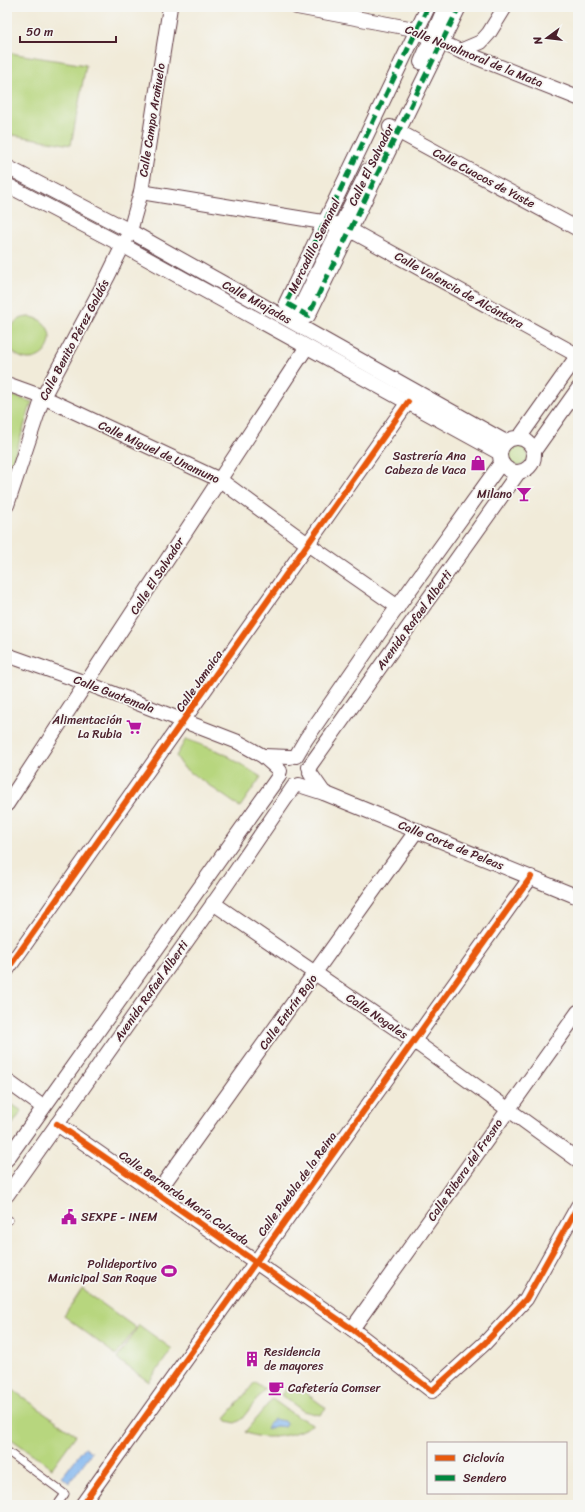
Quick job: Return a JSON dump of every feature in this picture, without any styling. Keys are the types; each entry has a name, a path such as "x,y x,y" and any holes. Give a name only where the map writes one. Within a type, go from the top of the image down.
{"street":[{"name":"Calle Campo Arañuelo","path":"124,246 130,231 141,192 170,7"},
{"name":"Calle Navalmoral de la Mata","path":"297,7 344,11 409,28 437,39 460,51 578,98"},
{"name":"Mercadillo Semanal","path":"428,7 418,31 286,303 308,316 437,39 459,7"},
{"name":"Calle El Salvador","path":"293,322 390,127 437,39 446,7"},
{"path":"460,51 482,42 505,7"},
{"name":"Calle Cuacos de Yuste","path":"390,127 578,229"},
{"name":"Calle Miajadas","path":"7,167 130,231 293,322 506,449"},
{"name":"Calle Miajadas","path":"7,184 124,246 306,348 408,402 506,449"},
{"name":"Calle Valencia de Alcántara","path":"141,192 341,225 578,355"},
{"name":"Calle Benito Pérez Galdós","path":"7,505 43,397 124,246"},
{"name":"Calle El Salvador","path":"7,804 306,348"},
{"name":"Avenida Rafael Alberti","path":"293,756 398,607 506,449 578,355"},
{"name":"Calle Miguel de Unamuno","path":"7,384 43,397 220,480 309,545 398,607"},
{"path":"534,451 578,389"},
{"name":"Calle Jamaica","path":"7,970 309,545 408,402"},
{"path":"528,442 534,451 534,461 531,466 523,472 518,473 508,471 506,449 528,442"},
{"name":"Avenida Rafael Alberti","path":"309,770 518,473"},
{"name":"Calle Guatemala","path":"7,656 86,683 238,742 263,756 280,773"},
{"name":"Calle Guatemala","path":"263,756 293,756"},
{"path":"309,770 308,779 297,786 284,782 280,773 285,760 293,756 306,762 309,770 324,793"},
{"name":"Avenida Rafael Alberti","path":"7,1159 280,773"},
{"name":"Avenida Rafael Alberti","path":"7,1195 297,786"},
{"name":"Calle Corte de Peleas","path":"297,786 324,793 578,897"},
{"name":"Calle Entrín Bajo","path":"157,1193 316,974 417,830"},
{"name":"Calle Puebla de la Reina","path":"82,1505 531,877"},
{"name":"Calle Nogales","path":"213,903 414,1041 578,1160"},
{"name":"Calle Ribera del Fresno","path":"352,1329 578,1012"},
{"path":"7,1081 43,1107"},
{"name":"Calle Bernardo María Calzada","path":"57,1124 352,1329 432,1392 485,1343 526,1299 578,1206"}],"lane":[{"path":"7,1451 65,1494 56,1505"}],"green space":[{"path":"10,53 86,65 71,145 7,134 7,70"},
{"path":"29,317 44,323 50,338 44,353 29,359 14,353 8,338 14,323"},
{"path":"7,394 32,402 7,479"},
{"path":"514,446 522,446 528,452 528,460 522,466 514,466 508,460 508,452"},
{"path":"186,739 223,753 261,777 240,807 184,768 176,756"},
{"path":"7,1101 22,1111 7,1132"},
{"path":"82,1289 136,1328 116,1355 64,1316"},
{"path":"139,1325 172,1349 149,1382 117,1359"},
{"path":"255,1382 265,1389 241,1420 235,1423 227,1421 225,1418"},
{"path":"291,1382 326,1408 320,1415 303,1411 281,1395"},
{"path":"13,1390 76,1435 52,1468 7,1436 7,1398"},
{"path":"272,1399 296,1416 313,1424 298,1432 280,1436 261,1437 245,1432"}],"water":[{"path":"274,1419 284,1421 287,1425 285,1427 276,1426 266,1429 268,1424"},
{"path":"85,1447 92,1452 69,1483 62,1477"}],"marked path":[{"path":"428,7 286,303 308,316 459,7"}],"cycle path":[{"path":"7,970 408,402"},
{"path":"82,1505 531,877"},
{"path":"57,1124 352,1329 432,1391 485,1343 526,1299 578,1206"}],"place":[{"name":"Sastrería Ana Cabeza de Vaca","path":"478,463"},
{"name":"Milano","path":"524,494"},
{"name":"Alimentación La Rubia","path":"134,727"},
{"name":"SEXPE - INEM","path":"69,1217"},
{"name":"Polideportivo Municipal San Roque","path":"169,1271"},
{"name":"Residencia de mayores","path":"252,1359"},
{"name":"Cafetería Comser","path":"276,1388"}]}
